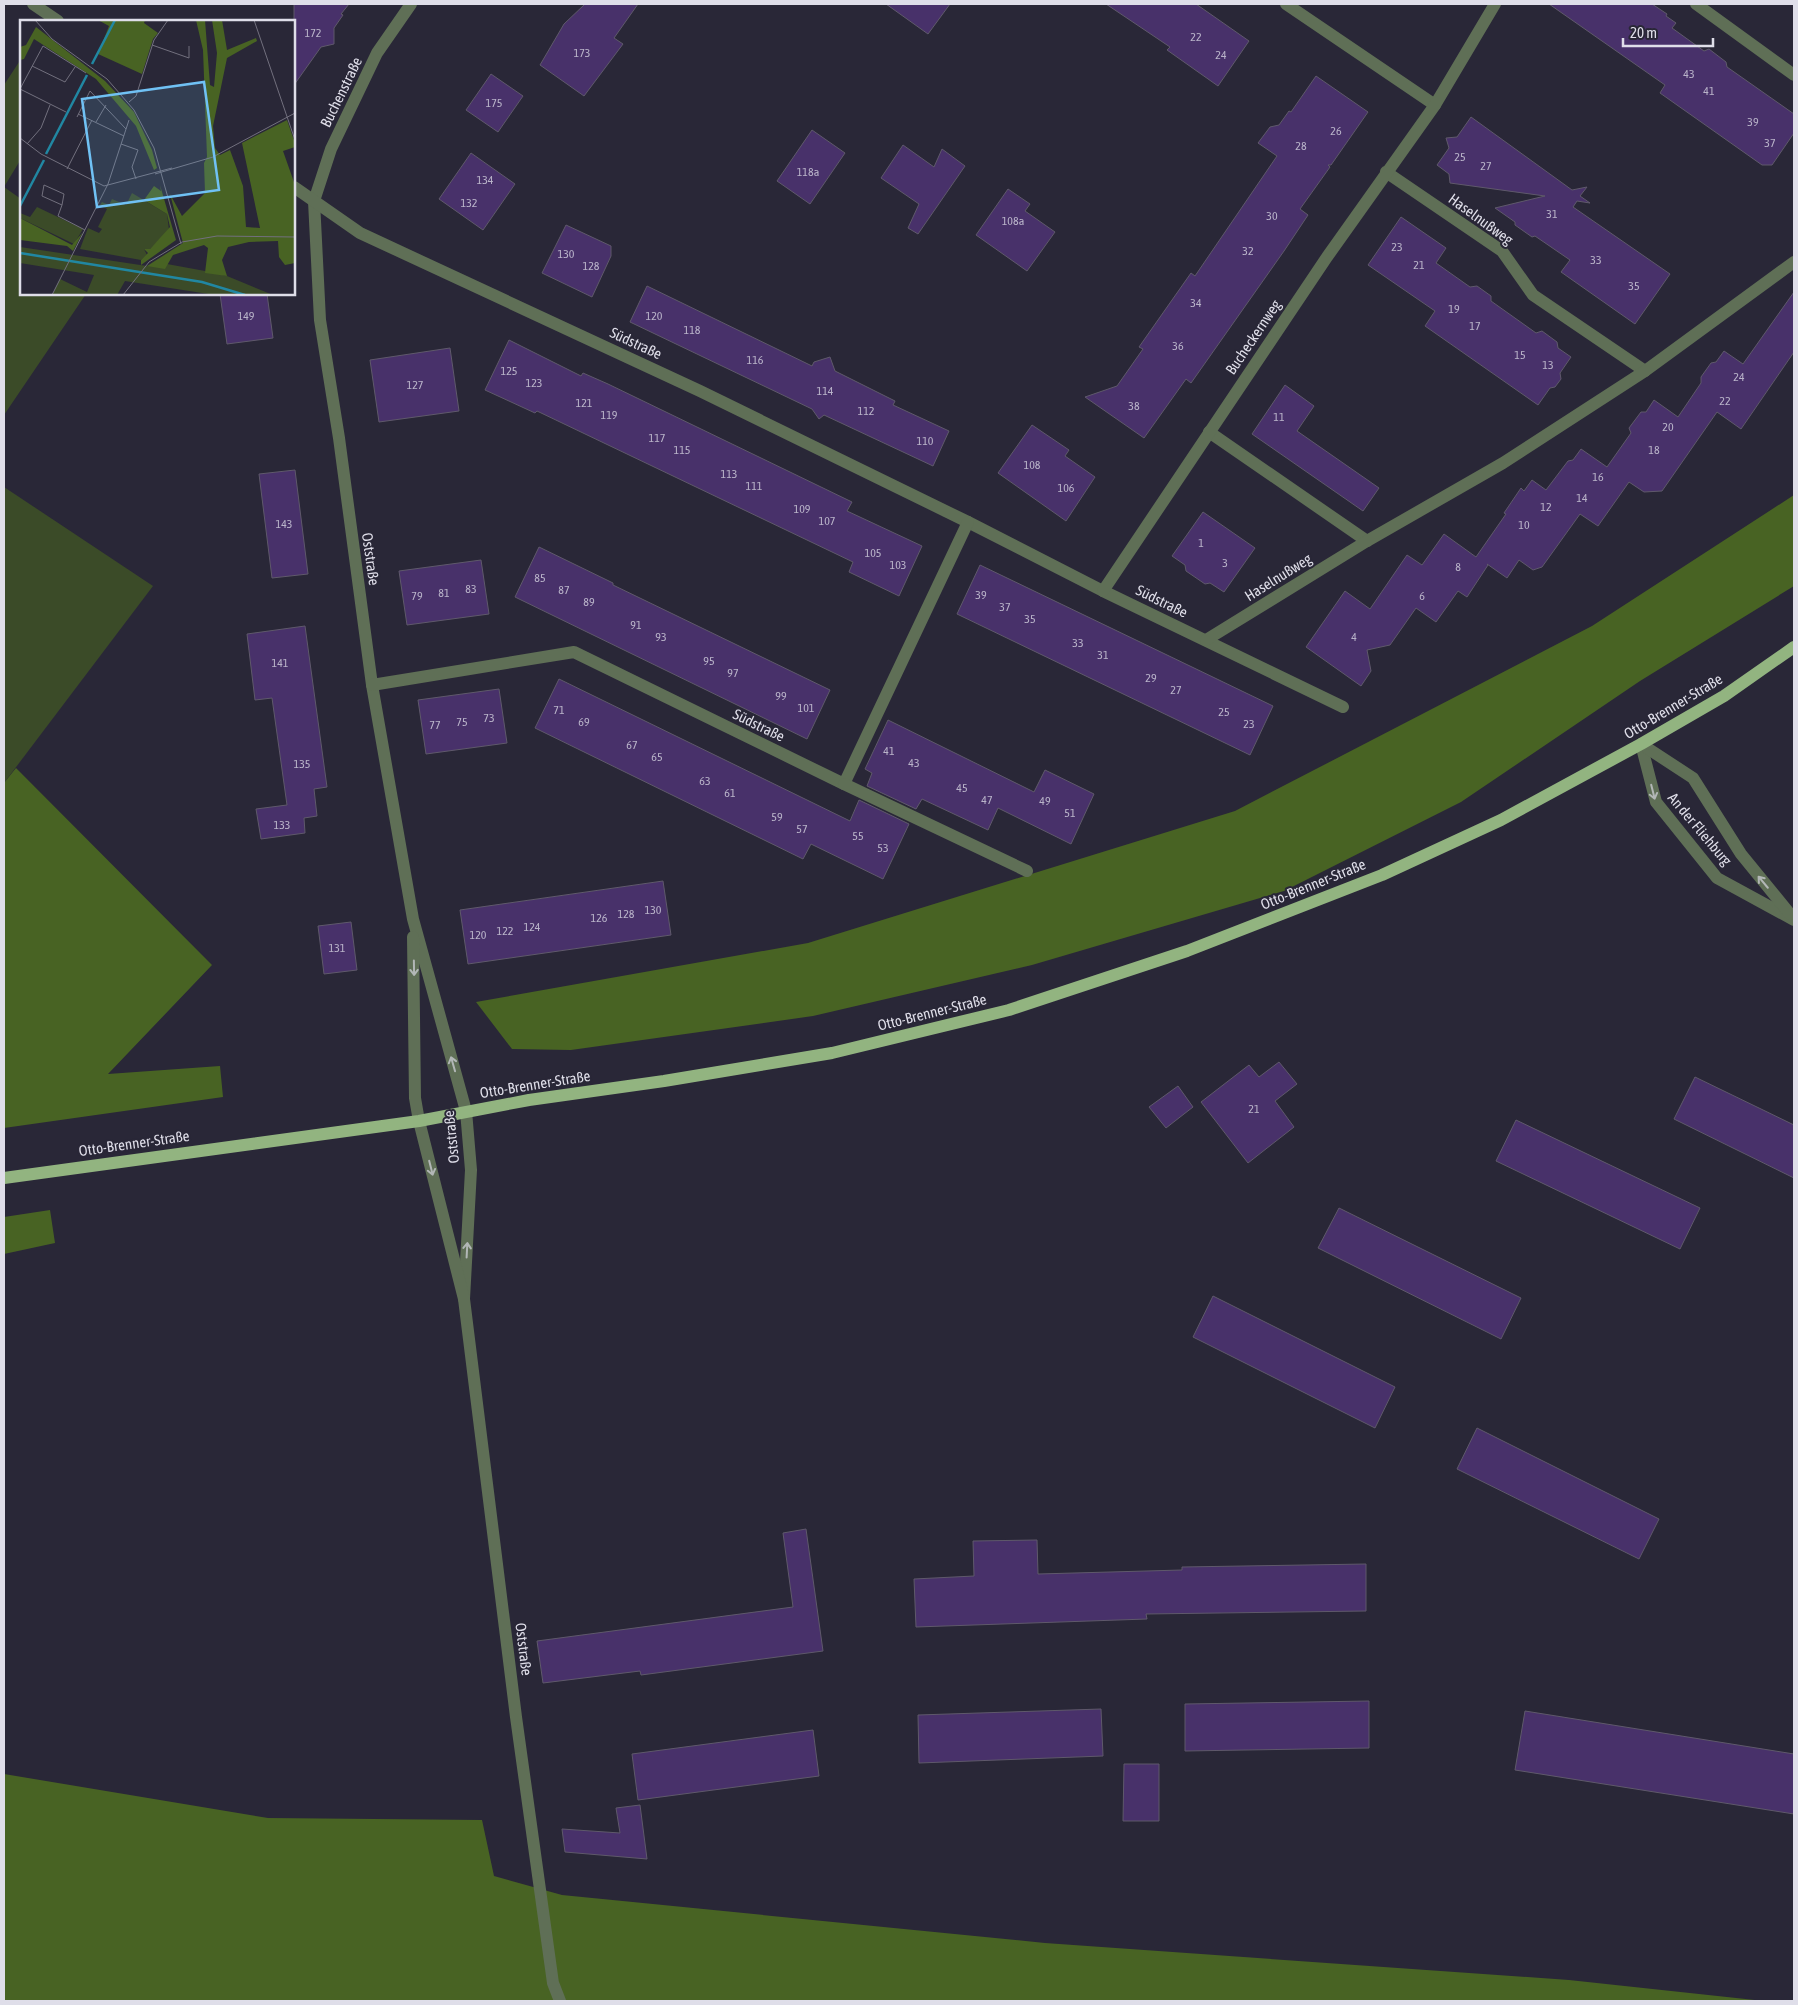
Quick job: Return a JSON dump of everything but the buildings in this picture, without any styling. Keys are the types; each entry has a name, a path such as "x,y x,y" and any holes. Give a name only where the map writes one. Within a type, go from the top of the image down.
{"main road":[{"name":"Otto-Brenner-Straße","path":"4,1178 419,1120 832,1052 1009,1010 1187,951 1382,874 1502,820 1724,696 1794,647"}],"street":[{"path":"33,4 57,20"},
{"name":"Buchenstraße","path":"314,201 331,148 377,54 411,4"},
{"path":"1286,4 1435,105"},
{"name":"Bucheckernweg","path":"1103,591 1386,172 1435,105 1495,4"},
{"path":"1696,4 1794,75"},
{"name":"Haselnußweg","path":"1386,172 1502,251 1533,295 1645,371"},
{"name":"Südstraße","path":"295,188 360,233 700,390 1103,591 1343,707"},
{"name":"Oststraße","path":"314,201 320,320 339,438 372,685 413,919 466,1111 471,1170 464,1299"},
{"name":"Haselnußweg","path":"1206,640 1367,541 1503,464 1645,371 1794,262"},
{"path":"1209,432 1367,541"},
{"path":"844,784 968,522"},
{"name":"Südstraße","path":"372,685 574,652 1027,871"},
{"name":"An der Fliehburg","path":"1641,744 1656,802 1717,878 1794,919"},
{"name":"An der Fliehburg","path":"1641,744 1693,778 1741,854 1794,919"},
{"name":"Oststraße","path":"413,919 415,1098 464,1299 518,1736 553,1983 560,2001"}],"green space":[{"path":"20,61 20,161 4,187 4,85"},
{"path":"4,187 20,198 20,295 85,295 4,415"},
{"path":"4,487 153,586 4,783"},
{"path":"1794,495 1794,586 1640,681 1461,802 1284,891 1032,965 813,1016 571,1050 512,1049 476,1002 808,943 1235,811 1592,626"},
{"path":"16,768 212,965 108,1074 220,1066 223,1097 4,1128 4,783"},
{"path":"50,1210 55,1243 4,1254 4,1217"},
{"path":"4,1774 268,1818 482,1820 494,1876 562,1895 1045,1943 1569,1980 1764,2001 4,2001"}]}
